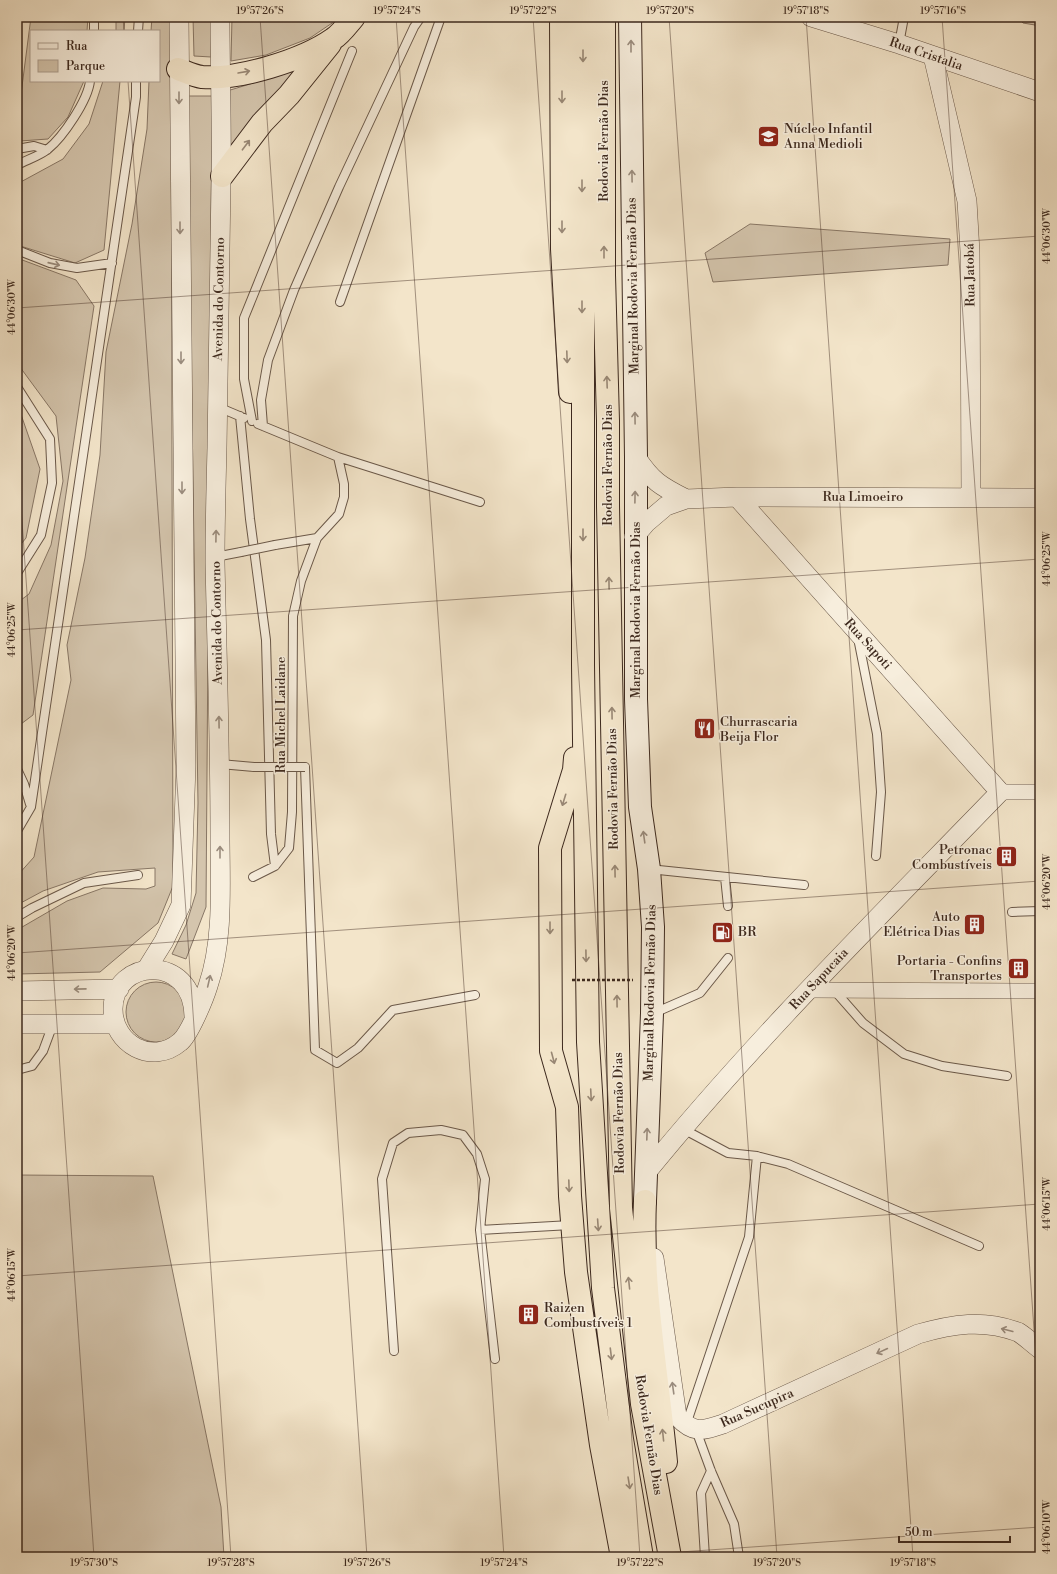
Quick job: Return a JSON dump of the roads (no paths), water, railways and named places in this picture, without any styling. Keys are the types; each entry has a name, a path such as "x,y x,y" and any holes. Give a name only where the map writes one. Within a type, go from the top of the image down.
{"highway":[{"path":"222,176 262,123 289,95 334,39 354,17"},
{"path":"552,17 562,58"},
{"path":"562,17 562,249 567,366 582,507"},
{"name":"Rodovia Fernão Dias","path":"583,17 582,507 587,990 596,1190 603,1288 622,1439 642,1557"},
{"name":"Rodovia Fernão Dias","path":"604,17 604,275 608,421 608,506 621,1208 642,1404 670,1557"},
{"path":"178,69 200,77 220,77 261,69 299,56 334,39"},
{"path":"583,665 574,770 550,848 551,1051 567,1107 572,1225 576,1272 600,1437 622,1557"},
{"path":"645,1201 644,1239 647,1286 675,1557"}],"main road":[{"name":"Marginal Rodovia Fernão Dias","path":"630,17 636,457 634,537 636,699 640,807 649,869 653,928 652,1014 645,1201"}],"street":[{"path":"146,970 164,941 181,905 186,766 178,69 179,17"},
{"name":"Avenida do Contorno","path":"114,1024 121,1036 131,1046 144,1051 158,1052 171,1048 182,1041 190,1030 194,1016 208,986 218,937 220,764 215,557 222,176 220,17"},
{"name":"Rua Cristalia","path":"811,17 899,44 1040,92"},
{"name":"Rua Jatobá","path":"933,56 967,201 970,252 971,497"},
{"path":"636,457 649,476 666,488 686,499"},
{"name":"Rua Limoeiro","path":"634,537 646,523 666,506 686,499 737,497 1040,498"},
{"name":"Rua Sapoti","path":"737,497 1000,792"},
{"path":"1000,792 1040,792"},
{"name":"Rua Sapucaia","path":"646,1173 682,1129 808,990 1000,792"},
{"path":"17,1024 114,1024 112,1006 119,988 126,980 135,974 146,970 157,970 170,973 181,980 189,990 194,1003 194,1016"},
{"path":"17,991 119,988"},
{"path":"808,990 1040,991"},
{"path":"645,1201 677,1416 691,1428"},
{"name":"Rua Sucupira","path":"691,1428 709,1429 723,1424 918,1334 944,1326 981,1323 1019,1333 1040,1349"}],"lane":[{"path":"94,17 94,30"},
{"path":"138,30 139,17"},
{"path":"263,426 261,400 268,360 294,290 339,187 414,27 421,17"},
{"path":"340,302 440,17"},
{"path":"899,44 904,17"},
{"path":"252,421 244,379 244,318 352,51"},
{"path":"17,164 48,150 73,119 89,88 90,82"},
{"path":"17,831 31,807 112,263 136,97 136,82"},
{"path":"17,149 34,146 48,150"},
{"path":"17,250 50,263 77,268 112,263"},
{"path":"17,387 50,439 52,483 41,535 17,573"},
{"path":"217,406 338,457 480,502"},
{"path":"240,416 250,519 266,640 271,834 275,866"},
{"path":"215,557 317,538 339,514 344,497 344,484 338,457"},
{"name":"Rua Michel Laidane","path":"253,877 275,866 290,848 292,812 293,616 301,581 317,538"},
{"path":"857,631 876,734 881,792 876,856"},
{"path":"220,764 305,767 315,1050 337,1063 358,1048 393,1010 475,995"},
{"path":"17,769 24,784 31,807"},
{"path":"649,869 804,885"},
{"path":"17,917 32,908 84,883 138,875"},
{"path":"725,877 728,906"},
{"path":"1012,912 1040,911"},
{"path":"652,1014 700,993 728,958"},
{"path":"834,990 863,1023 904,1054 942,1066 1007,1076"},
{"path":"17,1070 32,1066 43,1051 53,1024"},
{"path":"682,1129 728,1153 757,1156 788,1164 979,1246"},
{"path":"394,1351 382,1179 393,1143 408,1132 441,1130 463,1135 477,1154 484,1179 480,1230 496,1359"},
{"path":"739,1557 734,1524 691,1428 748,1237 757,1156"},
{"path":"480,1230 572,1225"},
{"path":"705,1557 701,1493 711,1470"}],"place":[{"name":"Núcleo Infantil Anna Medioli","path":"768,136"},
{"name":"Churrascaria Beija Flor","path":"704,729"},
{"name":"Petronac Combustíveis","path":"1007,857"},
{"name":"Auto Elétrica Dias","path":"975,924"},
{"name":"BR","path":"722,932"},
{"name":"Portaria - Confins Transportes","path":"1018,968"},
{"name":"Raizen Combustíveis 1","path":"529,1315"}]}
